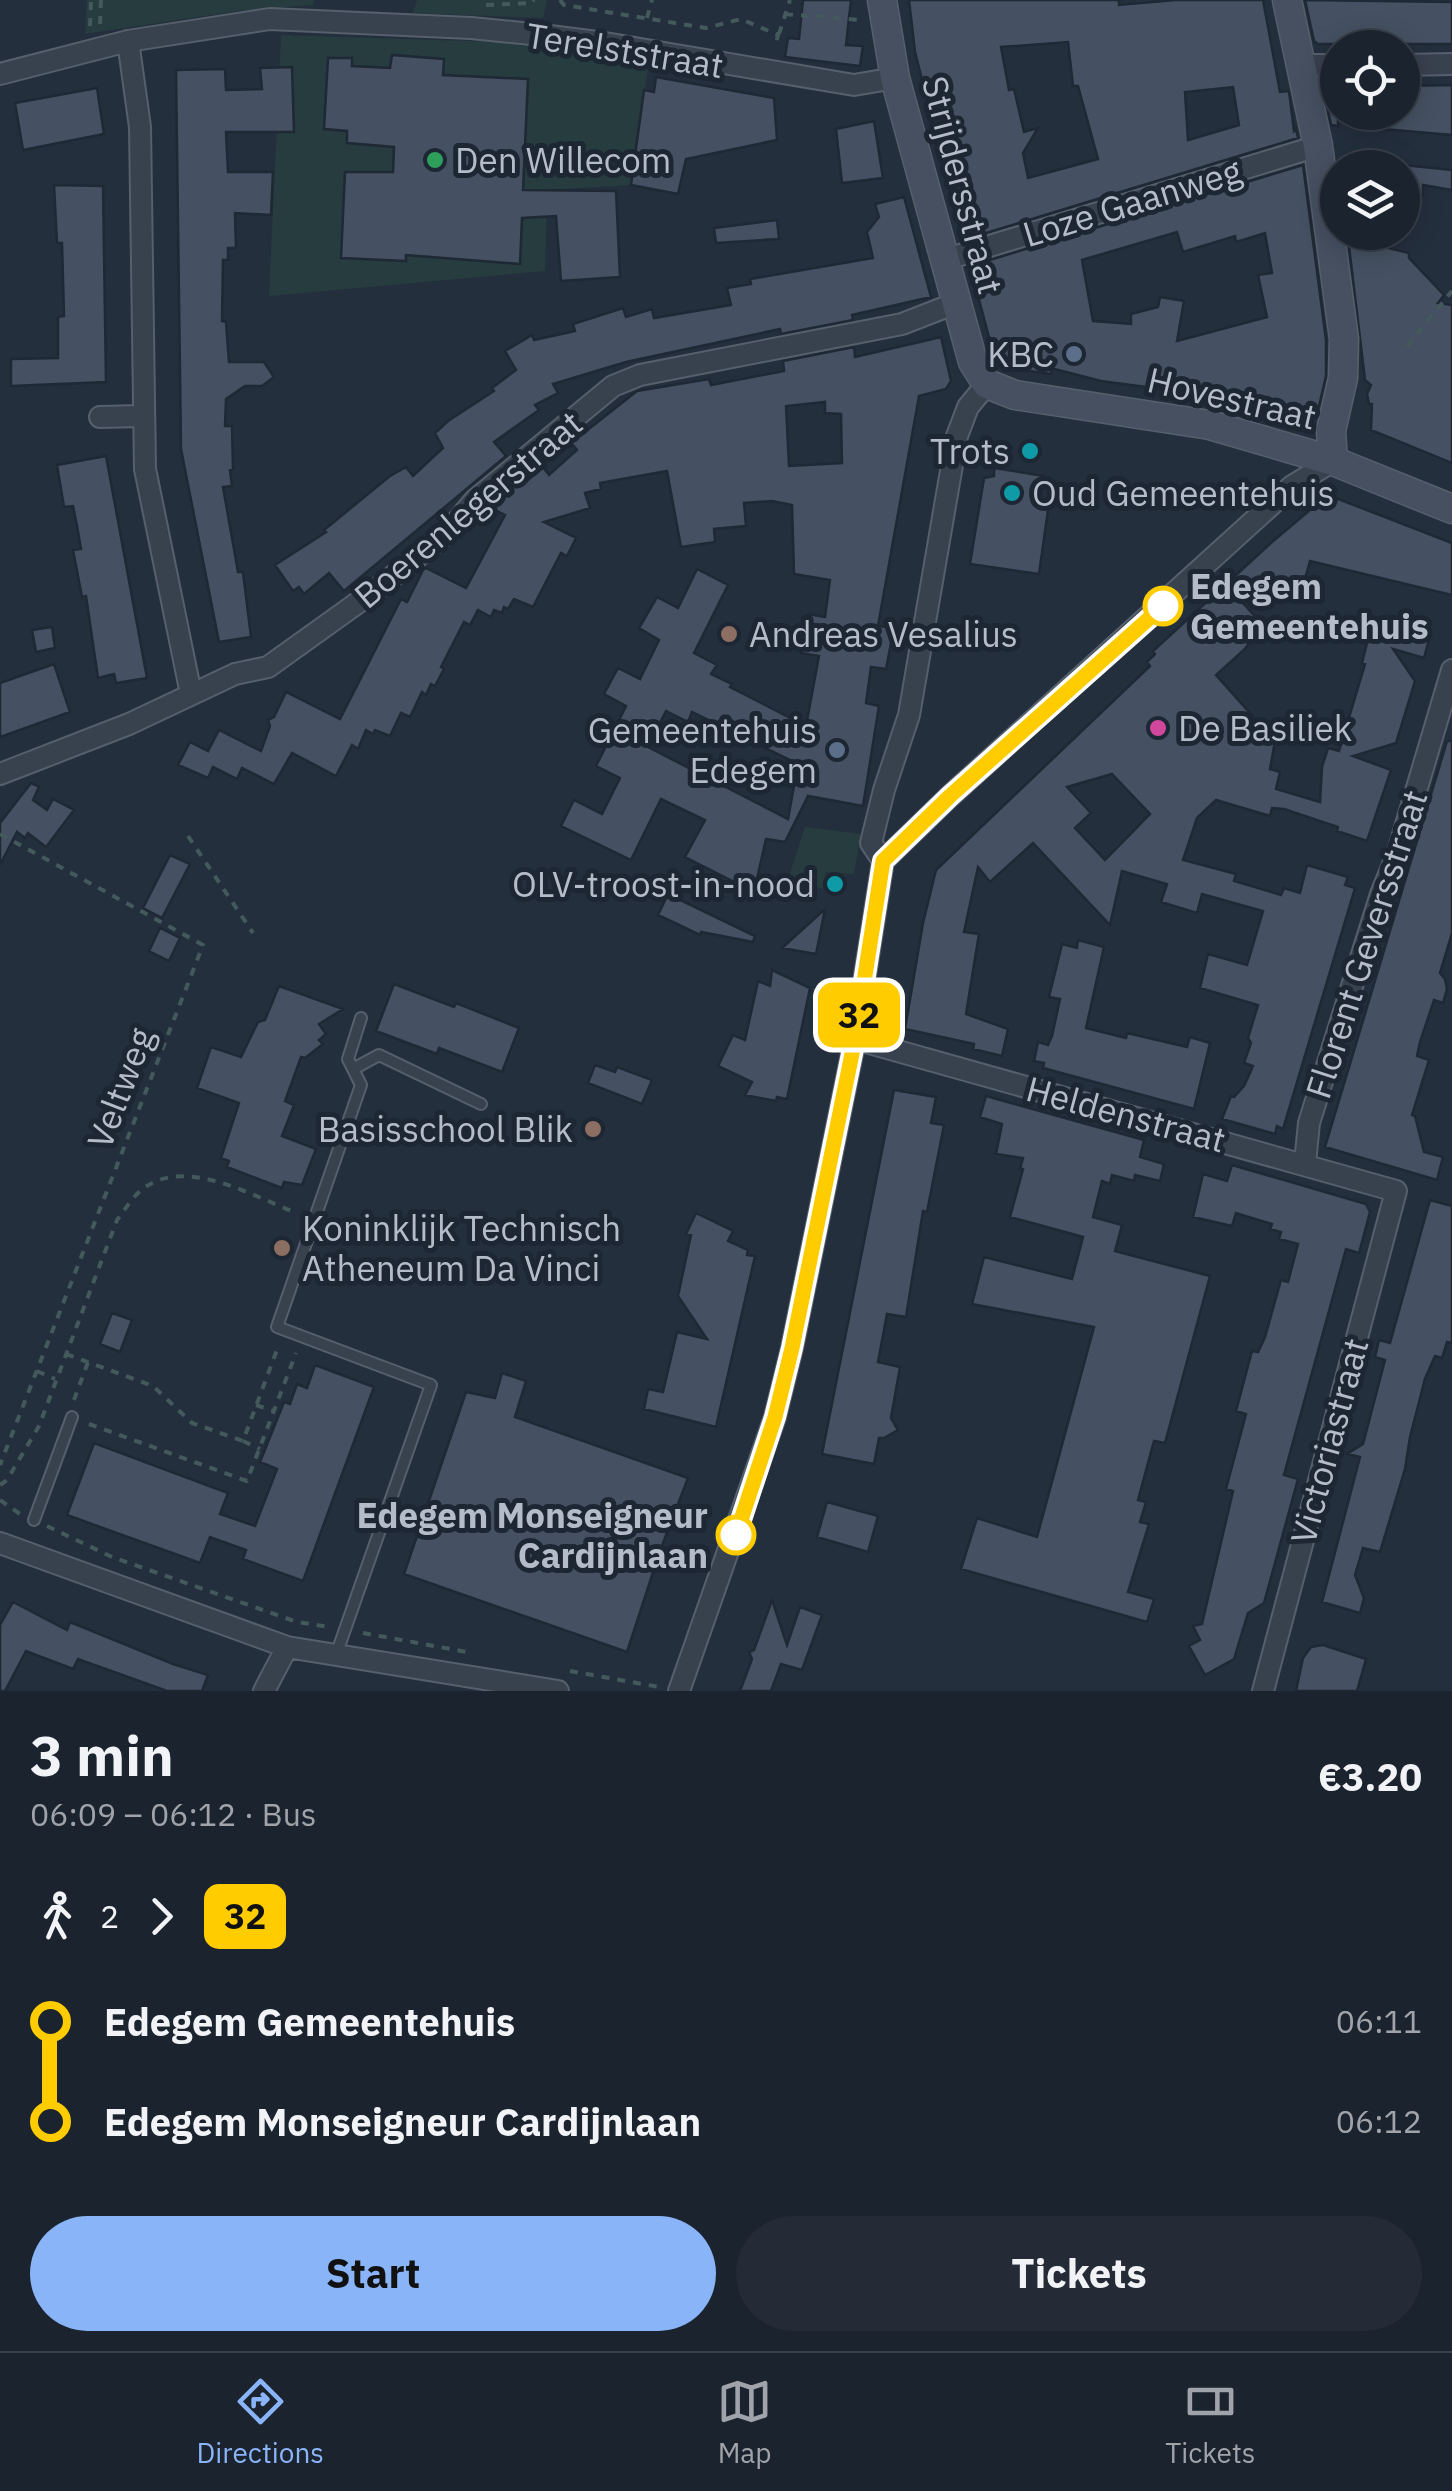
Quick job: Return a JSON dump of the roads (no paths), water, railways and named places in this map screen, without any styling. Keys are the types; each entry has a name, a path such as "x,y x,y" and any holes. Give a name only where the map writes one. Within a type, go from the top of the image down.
{"street":[{"path":"669,1690 775,1417 855,1039 883,861 1292,486 1333,461 1331,431 1344,378 1344,339 1318,146 1287,0"},
{"name":"Strijdersstraat","path":"883,11 895,78 956,304 973,362 988,384"},
{"name":"Terelststraat","path":"0,74 128,40 238,22 315,20 472,28 573,39 854,84 895,78"},
{"path":"128,40 140,126 145,469 191,694"},
{"path":"1420,65 1452,64"},
{"path":"1303,65 1320,65"},
{"name":"Loze Gaanweg","path":"946,258 1318,146"},
{"name":"Boerenlegerstraat","path":"0,774 129,724 235,674 268,667 346,613 448,532 475,500 613,386 640,375 902,324 956,304"},
{"path":"883,861 871,843 910,714 957,436 968,408 988,384"},
{"name":"Hovestraat","path":"988,384 1015,395 1210,425 1333,461 1452,509"},
{"path":"100,417 142,416"},
{"name":"Florent Geversstraat","path":"1305,1163 1309,1122 1380,894 1397,854 1452,670"},
{"name":"Heldenstraat","path":"855,1039 1396,1191"},
{"name":"Victoriastraat","path":"1262,1691 1396,1191"},
{"path":"0,1542 287,1647 558,1691"},
{"path":"264,1691 287,1647"}],"lane":[{"path":"336,1654 431,1385 278,1326 361,1085 348,1059 361,1018"},
{"path":"353,1069 379,1056 481,1104"},
{"path":"34,1520 72,1418"}],"place":[{"name":"Den Willecom","path":"435,160"},
{"name":"KBC","path":"1074,354"},
{"name":"Trots","path":"1030,451"},
{"name":"Oud Gemeentehuis","path":"1012,493"},
{"name":"Edegem Gemeentehuis","path":"1163,606"},
{"name":"Andreas Vesalius","path":"729,634"},
{"name":"De Basiliek","path":"1158,728"},
{"name":"Gemeentehuis Edegem","path":"837,750"},
{"name":"OLV-troost-in-nood","path":"835,884"},
{"name":"Basisschool Blik","path":"593,1129"},
{"name":"Koninklijk Technisch Atheneum Da Vinci","path":"282,1248"},
{"name":"Edegem Monseigneur Cardijnlaan","path":"736,1535"}]}
